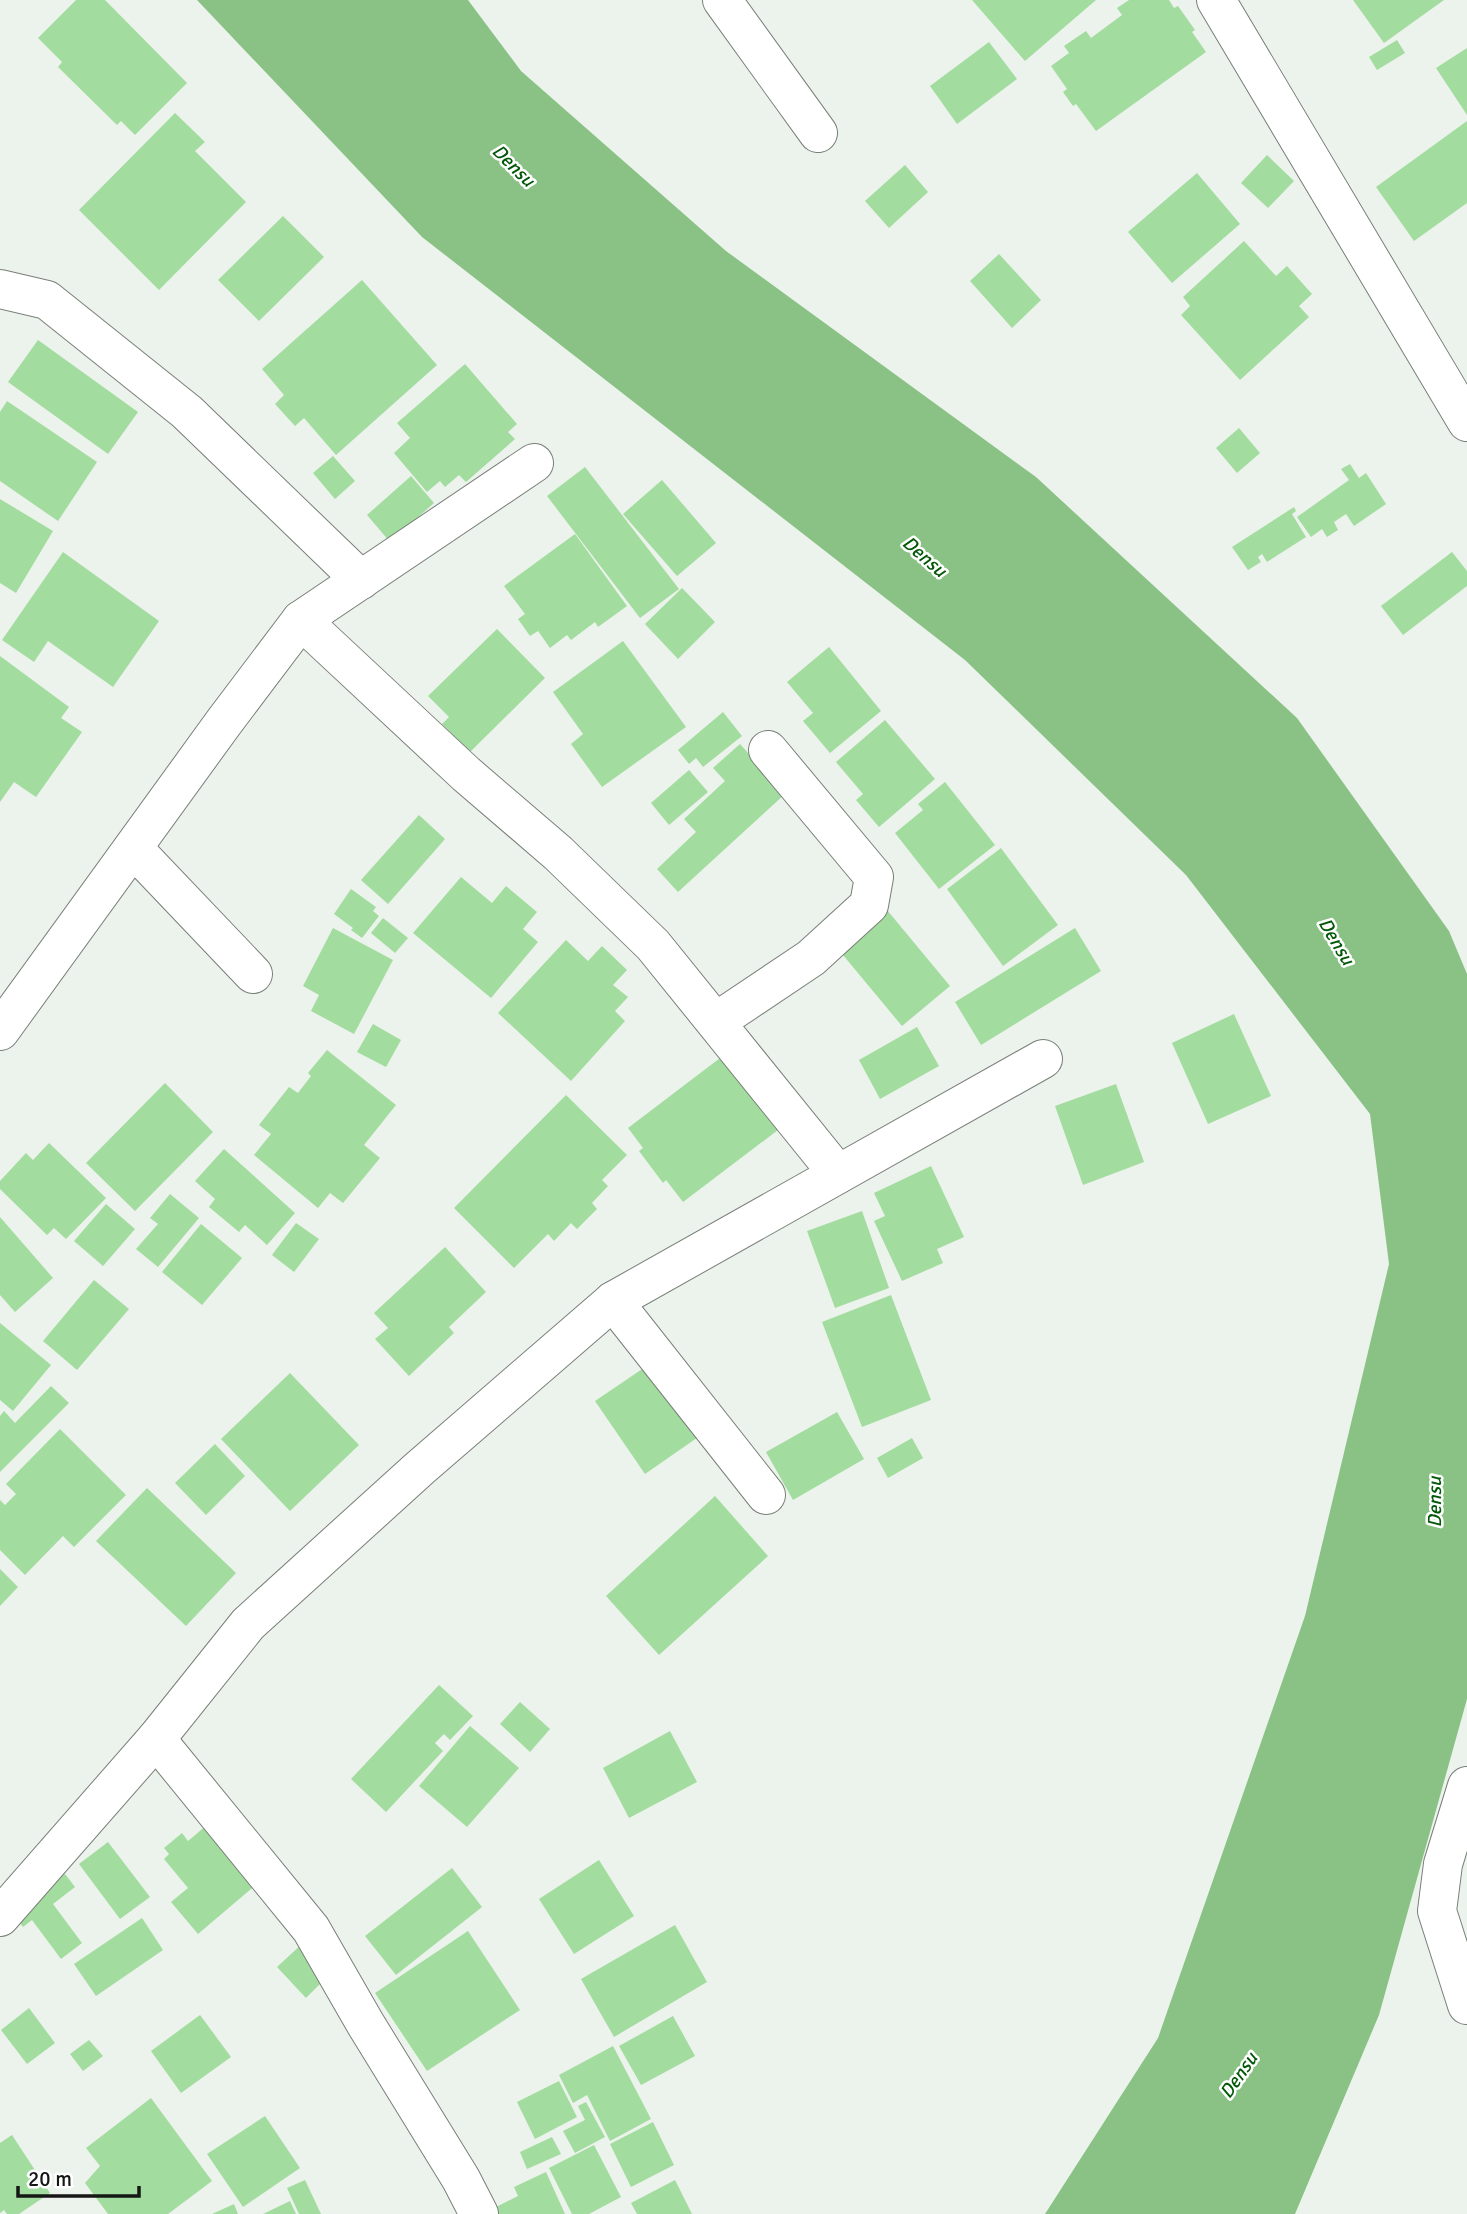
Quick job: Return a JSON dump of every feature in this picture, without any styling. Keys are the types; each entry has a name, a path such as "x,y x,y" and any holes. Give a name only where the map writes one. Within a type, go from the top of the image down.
{"street":[{"path":"722,0 818,133"},
{"path":"1216,0 1467,422"},
{"path":"0,289 47,300 58,308 187,412 361,580"},
{"path":"0,1031 301,620 534,463"},
{"path":"301,620 466,774 558,853 653,945 838,1174"},
{"path":"717,1021 811,958 869,905 874,877 768,750"},
{"path":"133,848 253,974"},
{"path":"0,1917 156,1739 248,1624 420,1468 613,1301 1043,1059"},
{"path":"613,1301 766,1495"},
{"path":"156,1739 311,1928 365,2023 461,2179 479,2214"},
{"path":"1467,1786 1443,1864 1437,1911 1467,2006"}],"water":[{"name":"Densu","path":"197,0 468,0 521,71 726,251 1036,477 1297,718 1449,931 1467,974 1467,1699 1379,2015 1295,2214 1045,2214 1158,2038 1305,1616 1389,1264 1370,1114 1186,875 965,660 422,237"}],"building":[{"path":"76,0 105,0 187,83 135,135 121,121 117,125 58,67 62,62 38,38"},
{"path":"972,0 1096,0 1025,61"},
{"path":"1129,0 1169,0 1174,8 1178,6 1206,52 1096,131 1076,104 1073,106 1063,92 1067,89 1051,66 1069,53 1064,46 1086,31 1091,38 1122,15 1117,8"},
{"path":"1353,0 1444,0 1384,43"},
{"path":"1397,40 1405,53 1377,70 1369,57"},
{"path":"989,42 1017,79 957,124 930,86"},
{"path":"1467,48 1467,115 1436,68"},
{"path":"175,113 205,142 195,151 246,202 159,290 79,210"},
{"path":"1467,121 1467,203 1414,241 1376,187"},
{"path":"1267,155 1294,181 1268,208 1241,183"},
{"path":"905,165 928,192 889,228 865,201"},
{"path":"1197,173 1240,224 1172,283 1128,232"},
{"path":"283,216 324,257 259,321 218,280"},
{"path":"1244,241 1276,276 1287,266 1312,294 1299,306 1309,317 1240,380 1181,315 1190,306 1183,297"},
{"path":"999,254 1041,300 1012,328 970,281"},
{"path":"362,280 437,365 336,455 304,418 295,426 275,404 284,395 262,369"},
{"path":"38,340 138,412 108,454 8,382"},
{"path":"465,364 517,424 508,432 515,439 466,482 459,475 445,487 440,481 427,492 394,453 410,438 397,423"},
{"path":"7,401 97,462 58,521 0,481 0,412"},
{"path":"1239,428 1260,453 1237,473 1216,448"},
{"path":"333,456 355,481 335,499 313,473"},
{"path":"1350,464 1359,478 1366,473 1386,504 1354,526 1346,514 1334,522 1338,530 1327,537 1322,529 1311,537 1297,517 1349,480 1341,469"},
{"path":"585,467 679,589 640,618 547,496"},
{"path":"411,476 434,503 390,542 367,515"},
{"path":"662,480 716,543 677,576 623,514"},
{"path":"0,499 53,531 16,593 0,583"},
{"path":"1294,507 1296,511 1292,514 1306,537 1267,562 1262,554 1258,557 1261,562 1248,570 1232,547"},
{"path":"575,534 627,606 598,627 595,622 571,640 567,635 550,648 538,631 530,636 518,619 525,614 504,586"},
{"path":"63,552 159,621 113,687 48,641 34,662 2,640"},
{"path":"1452,552 1467,571 1467,586 1403,635 1381,606"},
{"path":"682,588 715,622 678,659 645,624"},
{"path":"497,629 545,678 470,752 442,724 449,717 428,696"},
{"path":"623,641 686,727 602,787 571,744 583,734 553,692"},
{"path":"829,647 881,711 830,753 803,721 813,713 787,682"},
{"path":"0,656 69,707 61,718 82,732 36,797 14,782 0,802"},
{"path":"723,712 742,736 703,767 696,758 689,764 678,750"},
{"path":"885,720 935,779 879,827 856,800 863,794 836,762"},
{"path":"740,744 785,794 678,892 657,869 696,832 684,819 725,781 713,768"},
{"path":"689,770 708,792 669,825 651,803"},
{"path":"945,782 995,845 939,889 895,833 923,810 918,804"},
{"path":"419,815 445,839 388,904 361,880"},
{"path":"1001,848 1058,925 1003,966 947,889"},
{"path":"461,877 492,903 506,886 537,912 523,929 538,942 491,998 413,933"},
{"path":"351,889 376,907 373,911 379,916 362,938 334,914"},
{"path":"887,910 950,986 902,1026 838,949"},
{"path":"383,918 408,938 395,953 371,933"},
{"path":"333,928 393,960 354,1034 311,1011 319,995 303,986"},
{"path":"1075,928 1101,971 981,1045 955,1002"},
{"path":"566,940 588,961 602,946 627,970 613,985 628,997 615,1011 625,1021 571,1081 498,1013"},
{"path":"1234,1014 1271,1096 1208,1124 1172,1043"},
{"path":"373,1024 401,1040 386,1067 357,1052"},
{"path":"917,1027 939,1066 880,1099 859,1060"},
{"path":"327,1050 396,1105 364,1145 380,1158 343,1203 330,1193 318,1208 254,1155 271,1134 259,1125 289,1087 298,1093 311,1076 308,1073"},
{"path":"724,1055 778,1130 683,1202 666,1180 663,1183 639,1151 643,1148 628,1128"},
{"path":"165,1083 213,1132 135,1211 86,1163"},
{"path":"1116,1084 1144,1162 1083,1185 1055,1106"},
{"path":"566,1095 627,1155 602,1180 608,1186 592,1203 597,1209 577,1229 571,1223 554,1241 548,1234 514,1268 454,1208"},
{"path":"49,1143 106,1198 66,1239 54,1228 47,1235 0,1189 0,1181 26,1153 33,1160"},
{"path":"224,1149 295,1213 267,1245 245,1225 239,1232 209,1207 215,1199 195,1181"},
{"path":"931,1166 964,1237 937,1249 943,1263 902,1281 874,1221 885,1216 874,1193"},
{"path":"170,1194 199,1218 158,1267 136,1249 158,1224 150,1218"},
{"path":"106,1204 135,1229 103,1266 74,1241"},
{"path":"862,1211 889,1288 835,1308 807,1231"},
{"path":"0,1217 53,1278 15,1312 0,1295"},
{"path":"296,1223 319,1239 294,1272 272,1255"},
{"path":"201,1224 242,1258 202,1305 162,1272"},
{"path":"445,1247 486,1292 449,1327 454,1333 409,1376 375,1339 388,1328 374,1313"},
{"path":"94,1280 129,1309 77,1370 43,1341"},
{"path":"891,1295 931,1400 862,1427 822,1322"},
{"path":"0,1323 51,1365 13,1411 0,1400"},
{"path":"654,1361 704,1433 645,1474 595,1401"},
{"path":"290,1373 359,1445 290,1511 221,1439"},
{"path":"51,1386 69,1403 0,1472 0,1416 4,1411 15,1423"},
{"path":"837,1412 864,1459 793,1500 766,1452"},
{"path":"60,1429 126,1495 74,1547 63,1536 25,1575 0,1550 0,1500 5,1505 16,1494 6,1484"},
{"path":"912,1438 923,1458 888,1478 877,1458"},
{"path":"215,1444 245,1476 206,1515 175,1483"},
{"path":"147,1488 236,1573 186,1626 96,1541"},
{"path":"715,1496 768,1556 659,1655 606,1596"},
{"path":"0,1569 18,1587 0,1606"},
{"path":"439,1685 473,1716 450,1740 444,1734 435,1743 443,1751 386,1812 351,1779"},
{"path":"520,1702 550,1729 530,1752 500,1724"},
{"path":"470,1726 519,1768 467,1827 419,1786"},
{"path":"670,1731 697,1782 629,1818 603,1768"},
{"path":"207,1825 257,1884 198,1934 171,1902 188,1888 164,1859 169,1854 164,1848 182,1833 188,1841"},
{"path":"108,1842 150,1897 120,1919 79,1864"},
{"path":"599,1860 634,1916 574,1954 539,1899"},
{"path":"452,1868 482,1907 396,1975 365,1936"},
{"path":"65,1874 75,1887 53,1904 82,1943 61,1959 32,1920 23,1927 13,1913"},
{"path":"142,1918 163,1950 96,1996 74,1964"},
{"path":"675,1925 707,1982 614,2037 581,1979"},
{"path":"468,1931 520,2010 427,2071 375,1993"},
{"path":"303,1943 331,1973 306,1998 277,1967"},
{"path":"29,2008 55,2043 27,2064 1,2030"},
{"path":"200,2015 231,2057 181,2093 151,2051"},
{"path":"673,2016 695,2056 641,2085 619,2046"},
{"path":"89,2040 103,2056 83,2071 70,2054"},
{"path":"613,2046 651,2119 610,2141 587,2095 573,2103 559,2075"},
{"path":"559,2081 577,2117 535,2139 517,2102"},
{"path":"151,2098 212,2181 168,2214 108,2214 85,2183 100,2166 86,2148"},
{"path":"586,2102 605,2137 575,2153 563,2131 585,2120 578,2106"},
{"path":"265,2116 300,2168 243,2207 207,2154"},
{"path":"653,2122 674,2165 631,2187 610,2144"},
{"path":"12,2135 50,2193 19,2214 7,2214 4,2210 0,2213 0,2143"},
{"path":"552,2137 561,2154 527,2169 520,2152"},
{"path":"594,2145 621,2197 589,2214 572,2214 549,2168"},
{"path":"546,2172 565,2214 487,2214 486,2212 518,2196 514,2187"},
{"path":"305,2180 321,2214 299,2214 287,2188"},
{"path":"675,2180 692,2214 637,2214 631,2203"},
{"path":"290,2201 296,2214 263,2214"},
{"path":"234,2204 238,2214 212,2214"}]}
